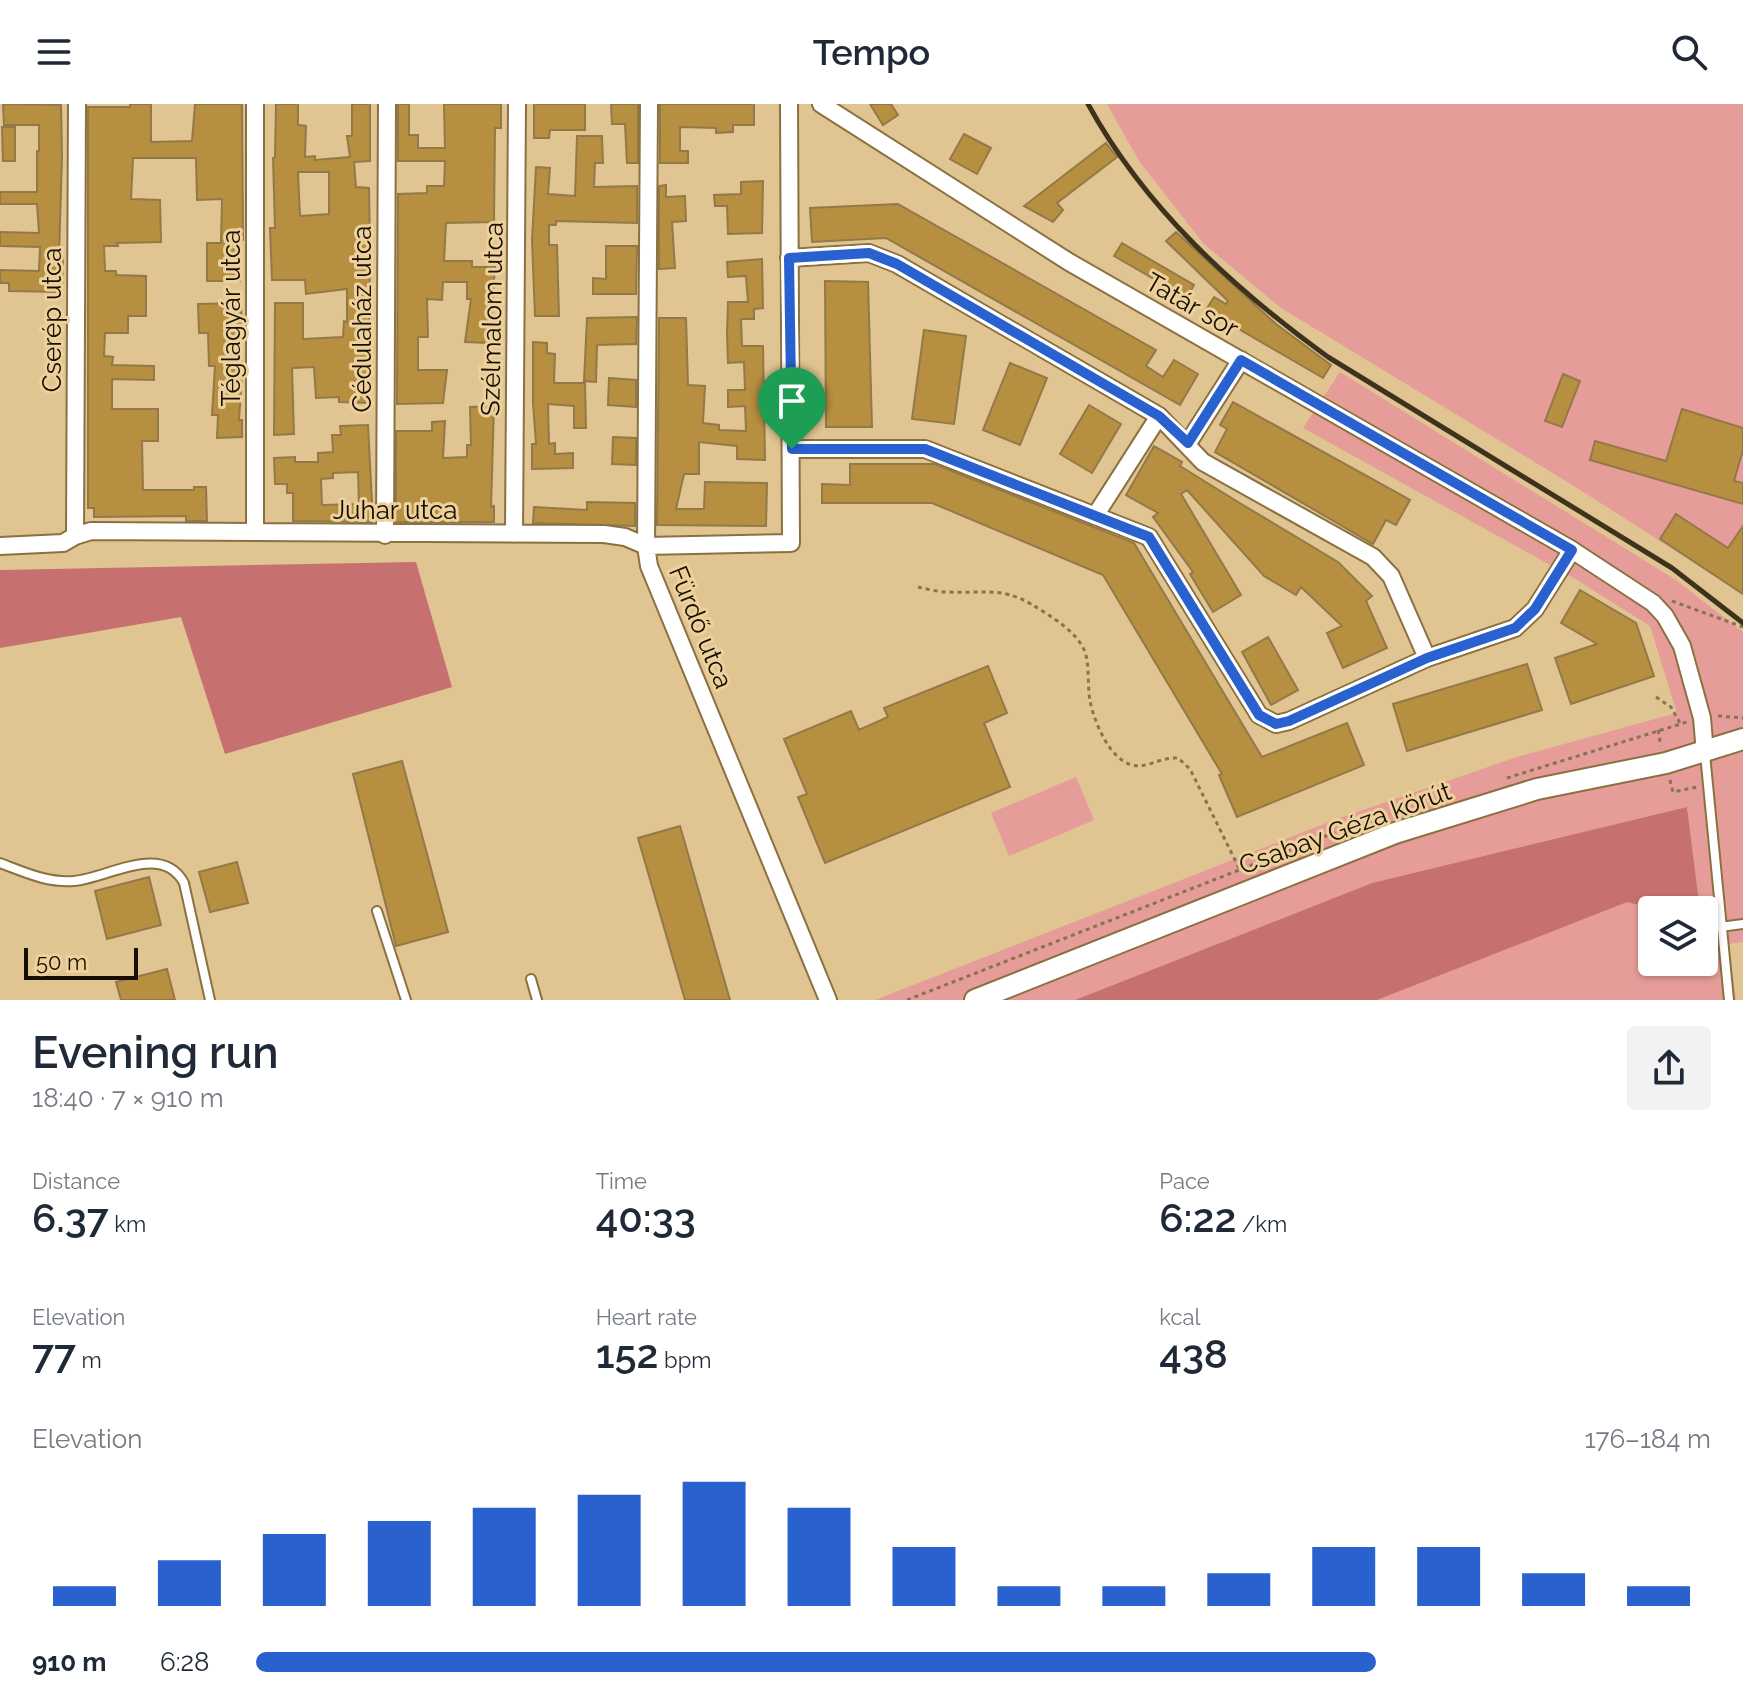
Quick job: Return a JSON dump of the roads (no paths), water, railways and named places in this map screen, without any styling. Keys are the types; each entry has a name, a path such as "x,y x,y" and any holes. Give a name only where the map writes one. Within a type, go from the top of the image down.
{"street":[{"name":"Cserép utca","path":"75,536 77,104"},
{"name":"Téglagyár utca","path":"255,104 255,531"},
{"name":"Cédulaház utca","path":"385,535 387,104"},
{"name":"Szélmalom utca","path":"514,534 517,104"},
{"name":"Fürdő utca","path":"649,104 646,546 649,566 828,1000"},
{"path":"789,104 792,449 925,449 1149,537 1259,715 1276,724 1289,721 1427,658 1515,628 1535,609 1572,550"},
{"name":"Tatár sor","path":"821,104 1069,262 1572,550 1642,595 1665,616 1682,646 1702,718 1705,753"},
{"path":"789,258 869,253 897,264 1159,416 1203,462 1383,565 1391,576 1427,658"},
{"path":"1188,443 1241,360"},
{"path":"1095,516 1159,416"},
{"name":"Juhar utca","path":"0,546 63,543 91,531 604,534 625,537 646,546 791,543 792,449"},
{"name":"Csabay Géza körút","path":"975,1000 1395,833 1537,789 1705,753 1743,739"}],"lane":[{"path":"1705,753 1729,1000"},
{"path":"0,863 54,881 76,881 151,862 172,869 184,883 210,1000"},
{"path":"377,911 406,1000"},
{"path":"1720,927 1743,924"},
{"path":"531,979 537,1000"}],"railway":[{"path":"1088,104 1136,178 1164,212 1225,274 1293,331 1328,357 1672,568 1743,623"}]}
